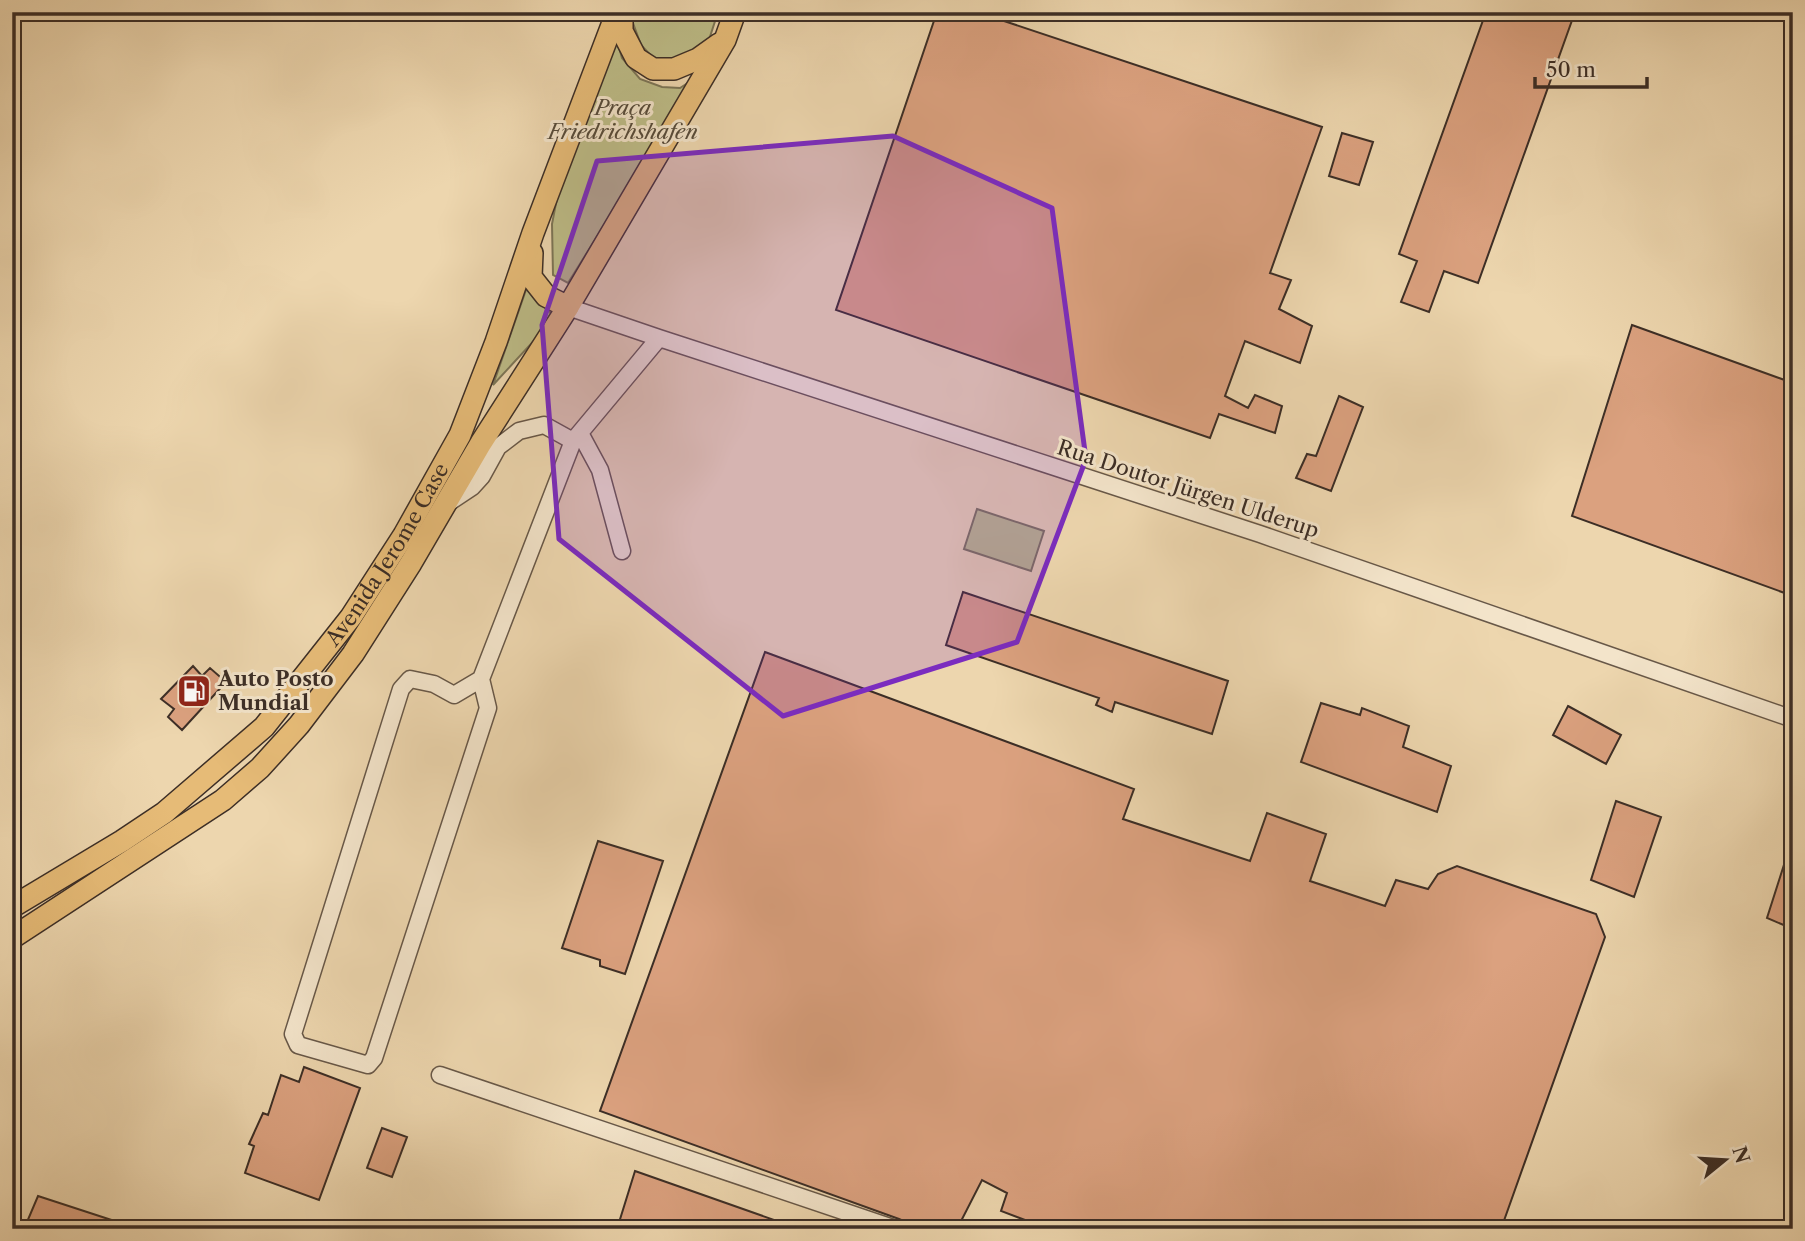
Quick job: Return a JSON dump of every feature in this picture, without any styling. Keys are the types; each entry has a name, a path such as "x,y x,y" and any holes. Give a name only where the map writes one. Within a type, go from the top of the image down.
{"main road":[{"name":"Avenida Jerome Case","path":"12,908 164,813 264,727 351,617 404,535 460,435 617,12"},
{"path":"622,12 622,31 636,58 653,69 674,69 698,59 725,40"},
{"name":"Avenida Jerome Case","path":"12,938 223,800 260,768 299,725 353,654 411,564 481,443 568,307 725,40 735,12"},
{"path":"533,233 531,277 545,296 568,307"}],"street":[{"name":"Rua Doutor Jürgen Ulderup","path":"568,307 1260,534 1793,719"},
{"path":"481,679 454,695 434,684 410,679 401,689 293,1034 298,1045 368,1065 374,1058 488,708 481,679 576,437 659,338"},
{"path":"447,503 472,487 482,476 499,447 519,430 544,425 576,437 600,470 622,551"},
{"path":"440,1075 896,1229"}],"highlighted area":[{"path":"893,136 1052,208 1086,459 1017,642 783,716 559,539 542,325 597,161"}],"green space":[{"name":"Praça Friedrichshafen","path":"629,12 718,12 705,52 687,61 656,61 641,45"},
{"name":"Praça Friedrichshafen","path":"616,37 622,58 640,79 662,87 680,88 697,77 568,283 553,275 552,224 567,146"},
{"path":"527,287 555,318 493,385"},
{"path":"977,509 1044,531 1031,571 964,549"}],"building":[{"path":"937,12 977,12 1322,127 1270,273 1291,280 1279,309 1312,326 1300,363 1245,341 1225,396 1248,408 1255,395 1282,406 1275,433 1219,414 1210,438 836,310"},
{"path":"1486,12 1575,12 1478,283 1444,271 1429,312 1401,302 1417,261 1399,254"},
{"path":"1342,133 1373,142 1359,185 1329,176"},
{"path":"1632,325 1793,383 1793,596 1572,516"},
{"path":"1339,396 1363,407 1331,491 1296,478 1307,454 1316,456"},
{"path":"963,592 1228,681 1212,734 1115,702 1112,712 1096,705 1099,698 946,645"},
{"path":"765,652 1134,789 1123,819 1250,861 1267,813 1326,834 1310,881 1385,906 1396,880 1428,889 1438,874 1457,866 1596,914 1605,937 1501,1229 1049,1229 1001,1211 1007,1193 982,1180 957,1229 922,1229 600,1111"},
{"name":"Auto Posto Mundial","path":"193,666 202,676 210,668 226,682 182,730 168,717 174,709 161,699"},
{"path":"1321,703 1360,715 1362,708 1409,726 1403,747 1451,766 1437,812 1301,762"},
{"path":"1568,706 1621,735 1606,764 1553,735"},
{"path":"1616,801 1661,817 1634,897 1591,880"},
{"path":"598,841 663,861 625,974 600,966 600,960 562,948"},
{"path":"1790,846 1793,846 1793,929 1767,918"},
{"path":"304,1067 360,1088 319,1200 245,1173 254,1146 249,1144 263,1113 268,1115 281,1075 299,1082"},
{"path":"382,1128 407,1137 392,1177 367,1168"},
{"path":"635,1171 794,1227 794,1229 617,1229"},
{"path":"38,1196 130,1226 130,1229 24,1229"}],"place":[{"name":"Auto Posto Mundial","path":"194,691"}]}
